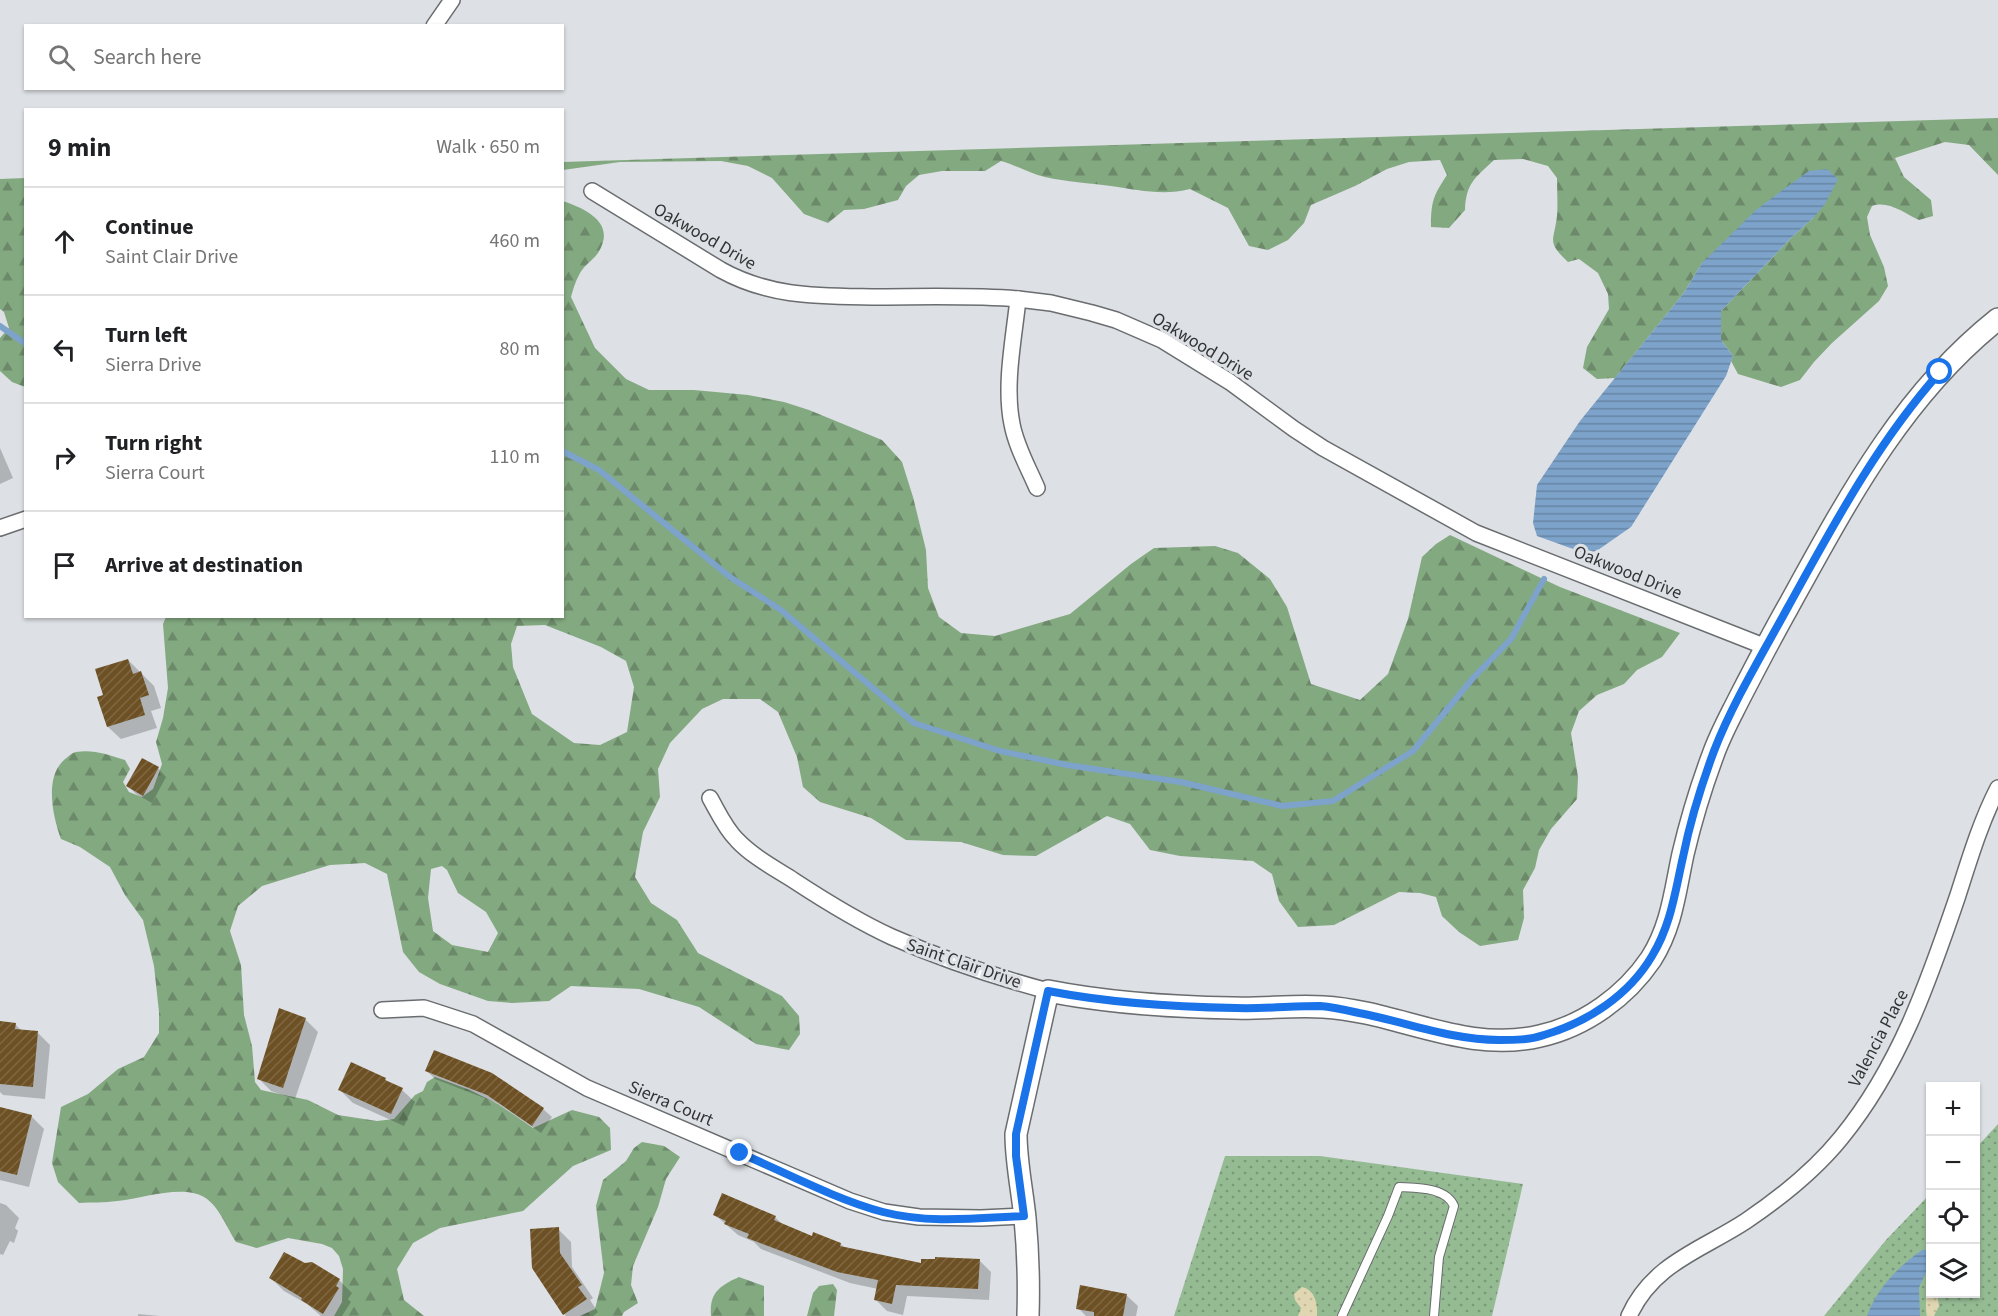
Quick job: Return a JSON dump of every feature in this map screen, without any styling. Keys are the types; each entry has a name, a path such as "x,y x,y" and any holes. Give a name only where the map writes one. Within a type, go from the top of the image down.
{"street":[{"path":"435,24 452,0"},
{"name":"Oakwood Drive","path":"592,191 721,270 760,288 814,296 1018,299 1051,303 1116,320 1162,340 1230,382 1323,448 1476,533 1766,647"},
{"path":"1018,299 1012,358 1010,412 1016,442 1037,488"},
{"name":"Saint Clair Drive","path":"710,798 723,823 737,841 764,862 835,907 891,937 1018,983 1048,991 1117,1003 1233,1008 1334,1008 1479,1040 1545,1035 1606,1006 1627,989 1653,956 1673,911 1692,818 1714,751 1766,647 1843,507 1893,429 1940,372 1981,332 1998,319"},
{"path":"0,528 24,520"},
{"name":"Valencia Place","path":"1629,1316 1642,1293 1662,1272 1778,1198 1825,1155 1854,1121 1882,1079 1910,1027 1929,981 1983,820 1998,788"},
{"path":"1028,1316 1028,1257 1016,1156 1016,1134 1048,991"},
{"name":"Sierra Court","path":"382,1010 424,1008 473,1024 546,1067 620,1104 850,1201 884,1212 937,1219 1024,1216"}],"lane":[{"path":"1342,1316 1399,1187 1445,1194 1454,1206 1439,1257 1434,1316"}],"green space":[{"path":"1998,118 1998,175 1969,145 1945,142 1895,158 1904,177 1931,200 1933,216 1919,220 1890,206 1872,206 1867,217 1870,235 1884,267 1888,286 1879,301 1832,343 1800,380 1781,387 1738,374 1731,361 1733,356 1721,340 1721,311 1814,217 1702,263 1683,294 1615,378 1597,379 1583,368 1587,347 1609,309 1608,294 1598,273 1579,259 1568,262 1557,250 1553,241 1557,211 1557,178 1548,166 1523,159 1494,160 1487,166 1467,193 1465,210 1449,228 1431,227 1434,200 1447,175 1440,160 1409,162 1387,169 1311,205 1304,223 1288,240 1268,250 1249,246 1228,208 1190,189 1151,192 1062,180 1039,176 1001,161 985,171 942,171 919,175 906,186 898,200 864,209 844,210 828,223 804,214 772,178 748,166 721,161 620,162 564,170 564,162"},
{"path":"24,178 24,387 12,382 0,371 0,338 9,328 4,312 0,309 0,179"},
{"path":"564,201 589,213 601,225 604,233 598,253 581,272 571,297 595,348 626,379 649,390 694,390 748,395 784,402 882,440 902,462 926,550 928,588 939,617 961,633 995,636 1070,614 1154,548 1215,546 1238,553 1270,579 1287,607 1311,684 1360,700 1388,674 1408,619 1422,557 1450,535 1560,587 1680,633 1662,657 1637,670 1624,684 1597,695 1579,711 1571,733 1578,777 1577,799 1551,829 1539,850 1535,868 1523,890 1524,918 1518,940 1480,946 1459,932 1442,916 1436,897 1420,893 1399,892 1334,925 1298,927 1279,901 1272,874 1253,861 1180,856 1150,850 1130,824 1107,816 1036,856 1003,855 961,842 906,840 871,818 820,802 803,787 797,757 778,712 760,699 723,699 702,709 670,743 658,769 660,797 643,832 635,877 651,903 677,920 698,953 782,996 799,1016 800,1034 789,1050 756,1044 699,1007 639,989 571,986 549,1001 512,1003 488,1001 440,984 419,972 403,952 387,874 365,863 330,865 262,886 238,906 230,931 241,965 244,1015 252,1046 255,1082 261,1090 308,1100 338,1115 377,1121 394,1119 415,1095 423,1091 427,1082 435,1077 470,1090 498,1104 533,1128 572,1110 599,1117 610,1128 611,1150 573,1166 523,1211 440,1228 413,1243 397,1269 404,1300 424,1316 334,1316 342,1302 343,1269 339,1256 332,1248 288,1238 257,1248 236,1242 214,1206 195,1193 161,1193 112,1202 79,1203 58,1182 52,1163 61,1107 88,1094 118,1069 144,1057 159,1033 154,966 143,920 125,895 110,867 80,847 61,839 53,809 52,787 58,768 64,760 71,754 89,751 125,760 130,769 123,782 129,792 142,797 153,789 162,764 156,742 168,688 163,624 166,618 564,618","holes":["545,625 601,647 626,661 634,687 627,732 600,745 574,743 532,714 513,667 511,644 517,626","442,866 447,870 458,893 486,912 498,933 488,952 452,945 433,931 428,898 431,869"]},
{"path":"1998,1124 1998,1316 1824,1316 1886,1240 1926,1198 1926,1298 1980,1298 1980,1144"},
{"path":"642,1142 664,1146 680,1157 666,1179 658,1207 633,1266 631,1285 638,1303 624,1312 622,1316 580,1316 595,1309 604,1273 596,1206 603,1180 626,1161 634,1148"},
{"path":"1225,1156 1320,1156 1523,1184 1492,1316 1174,1316"},
{"path":"739,1277 764,1286 764,1316 711,1316 712,1301 717,1291"},
{"path":"833,1284 837,1290 834,1316 807,1316 813,1293 819,1286"}],"sand":[{"path":"1302,1287 1313,1294 1317,1316 1298,1316 1301,1308 1294,1294"},
{"path":"1926,1298 1938,1298 1939,1306 1934,1316 1927,1316"}],"water":[{"path":"1827,169 1838,179 1825,204 1721,311 1721,340 1733,356 1726,376 1631,527 1598,550 1587,554 1537,536 1533,523 1537,485 1580,421 1683,294 1702,263 1756,210 1809,171"},
{"path":"1922,1250 1926,1250 1926,1272 1919,1288 1920,1316 1867,1316 1882,1287"}],"building":[{"path":"128,659 133,674 141,671 149,695 140,698 145,715 107,727 97,697 103,695 95,669"},
{"path":"142,758 159,767 143,796 126,786"},
{"path":"279,1008 306,1018 283,1088 257,1079"},
{"path":"0,1021 16,1023 15,1029 38,1031 33,1087 0,1084"},
{"path":"434,1050 492,1073 544,1108 532,1126 487,1095 425,1071"},
{"path":"351,1062 403,1088 391,1114 338,1090"},
{"path":"0,1107 32,1115 17,1175 0,1171"},
{"path":"722,1193 776,1216 774,1220 812,1236 813,1232 841,1243 840,1246 921,1263 921,1259 935,1259 935,1257 980,1259 978,1289 896,1285 892,1304 874,1300 878,1280 837,1272 747,1238 749,1234 724,1224 726,1221 713,1215"},
{"path":"559,1227 560,1253 582,1285 578,1287 587,1299 563,1315 532,1268 530,1229"},
{"path":"284,1252 305,1263 312,1262 340,1279 336,1286 339,1288 323,1314 269,1278"},
{"path":"1080,1285 1127,1294 1123,1316 1094,1316 1094,1312 1076,1309"}],"waterway":[{"path":"0,326 24,343"},
{"path":"564,452 599,470 730,577 781,610 914,723 1000,751 1067,765 1181,782 1282,806 1333,801 1413,751 1473,678 1511,639 1544,579"}],"route":[{"path":"740,1153 850,1201 884,1212 937,1219 1024,1216 1016,1156 1016,1134 1048,991 1117,1003 1233,1008 1320,1006 1479,1040 1515,1040 1545,1035 1606,1006 1636,979 1653,956 1667,926 1673,911 1692,818 1714,751 1766,647 1843,507 1878,451 1940,372"}]}
